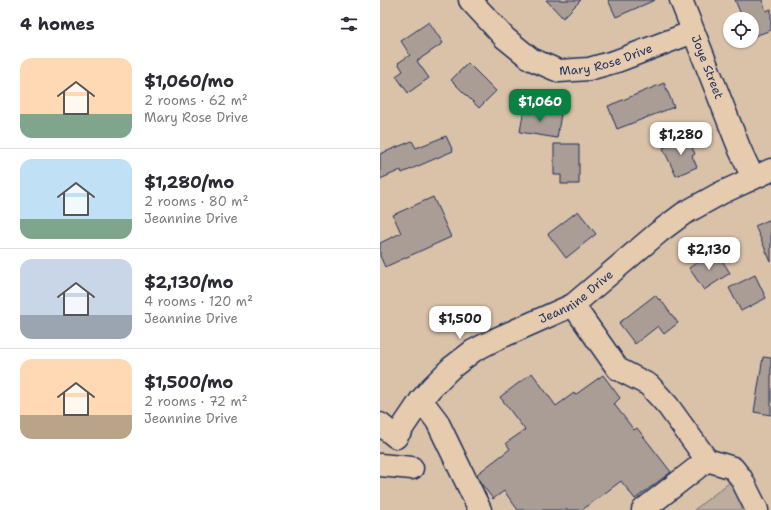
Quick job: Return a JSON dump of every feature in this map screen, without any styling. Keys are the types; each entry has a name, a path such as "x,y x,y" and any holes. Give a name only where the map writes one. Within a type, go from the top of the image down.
{"street":[{"name":"Mary Rose Drive","path":"470,0 505,38 531,59 559,71 588,69 617,61 693,32"},
{"name":"Joye Street","path":"681,0 740,150 762,174"},
{"name":"Jeannine Drive","path":"388,431 421,400 451,368 473,351 494,340 573,305 659,232 683,214 721,193 762,174"},
{"path":"573,305 618,369 649,385 668,406 707,460 732,468 741,478 757,510"},
{"path":"421,400 437,421 480,510"},
{"path":"643,510 707,460"},
{"path":"380,465 412,468"}],"shaded area":[{"path":"730,482 745,510 694,510"}],"building":[{"path":"546,0 581,0 563,18"},
{"path":"608,0 655,0 616,17"},
{"path":"735,0 762,0 766,11 771,9 771,30 759,34 759,12 740,12"},
{"path":"429,22 443,43 417,61 429,78 408,93 396,76 403,71 398,63 410,55 401,41"},
{"path":"468,63 496,91 479,108 451,80"},
{"path":"664,83 674,107 617,129 608,106"},
{"path":"524,108 561,114 557,138 520,132"},
{"path":"446,136 453,151 402,173 401,170 380,179 380,154 412,141 416,148"},
{"path":"687,137 695,154 692,156 697,167 676,176 663,148"},
{"path":"554,144 579,144 579,184 561,184 561,175 554,175"},
{"path":"433,197 451,237 385,267 380,256 380,243 401,233 393,215"},
{"path":"578,211 596,234 566,258 548,234"},
{"path":"771,219 771,262 755,226"},
{"path":"718,254 730,273 704,290 689,268 707,256 710,260"},
{"path":"755,275 766,298 741,311 729,288"},
{"path":"655,295 659,300 660,299 678,323 664,334 658,326 635,344 619,323"},
{"path":"763,357 771,358 771,415 754,412"},
{"path":"532,373 556,406 574,393 575,395 603,375 620,398 614,404 634,430 637,428 671,472 635,499 621,481 582,510 518,510 504,491 493,499 480,482 477,474 510,449 506,443 525,430 500,397"}]}
